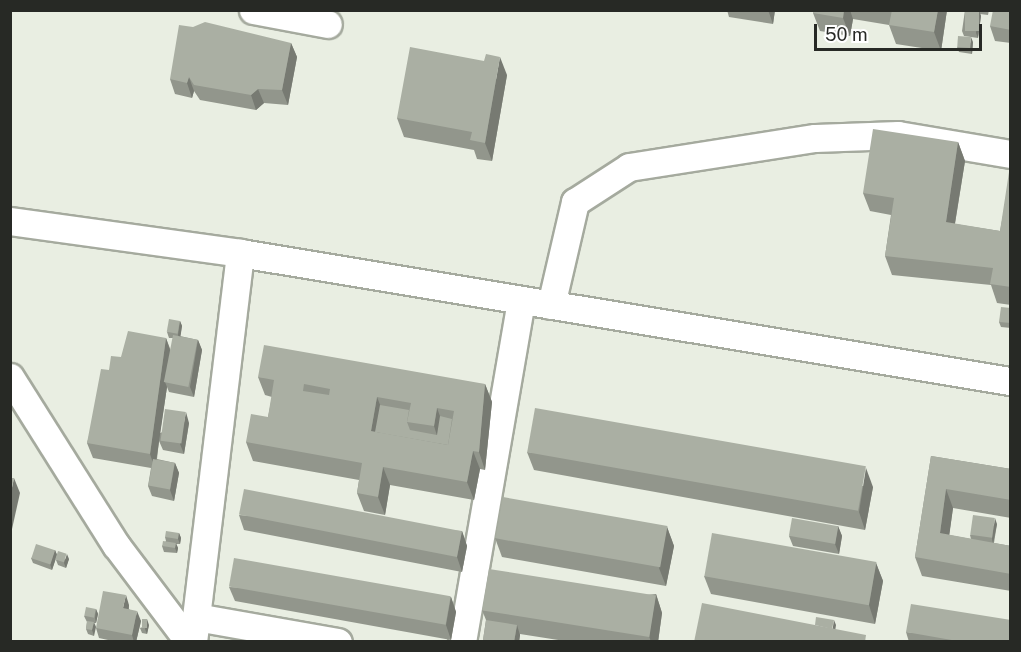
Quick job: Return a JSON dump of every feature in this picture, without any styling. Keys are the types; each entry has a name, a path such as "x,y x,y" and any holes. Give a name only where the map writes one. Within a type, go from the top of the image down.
{"lane":[{"path":"253,10 328,24"},
{"path":"551,305 575,202 629,167 815,138 898,135 1011,154"},
{"path":"10,221 240,254 1011,381"},
{"path":"192,633 240,254"},
{"path":"462,642 521,300"},
{"path":"10,377 116,545 192,633 338,642"}],"building":[{"path":"814,10 844,10 843,18 813,13"},
{"path":"892,10 938,10 934,32 889,25"},
{"path":"965,10 979,10 979,31 965,31"},
{"path":"993,10 1011,10 1011,30 990,26"},
{"path":"205,22 291,43 282,90 258,89 251,95 194,85 189,77 187,83 170,79 179,25 193,27"},
{"path":"958,36 971,37 970,48 957,47"},
{"path":"410,47 484,61 486,54 500,57 485,143 470,140 472,132 397,118"},
{"path":"873,129 958,142 946,222 1000,231 1009,172 1011,173 1011,287 990,284 993,268 885,256 894,198 863,193"},
{"path":"1001,307 1011,308 1011,323 999,322"},
{"path":"169,319 180,321 178,334 167,332"},
{"path":"128,331 166,338 150,454 87,443 101,369 109,370 111,356 121,357"},
{"path":"173,335 198,340 188,387 164,382"},
{"path":"264,345 485,384 479,452 473,451 467,482 383,467 378,497 357,493 362,463 246,442 251,414 268,417 274,380 258,377","holes":["304,384 330,389 329,395 303,391","377,397 411,403 407,422 434,426 437,408 454,411 448,445 371,431"]},
{"path":"380,405 409,410 407,422 410,430 437,435 440,416 452,419 448,445 375,432"},
{"path":"535,408 866,466 858,511 527,452"},
{"path":"165,409 186,412 181,444 161,441"},
{"path":"931,456 1011,469 1011,500 946,489 940,533 1011,546 1011,574 915,557"},
{"path":"153,459 175,463 170,489 148,486"},
{"path":"10,478 14,478 10,497"},
{"path":"244,489 462,531 457,557 239,515"},
{"path":"503,497 667,526 660,567 496,538"},
{"path":"973,515 995,518 992,538 970,535"},
{"path":"792,518 838,526 835,544 789,536"},
{"path":"166,531 179,533 178,539 165,537"},
{"path":"712,533 876,562 869,605 704,576"},
{"path":"163,541 176,543 175,548 162,546"},
{"path":"36,544 55,550 50,564 31,558"},
{"path":"58,551 67,554 64,562 55,560"},
{"path":"234,558 451,596 446,625 229,587"},
{"path":"489,569 656,595 649,637 482,610"},
{"path":"103,591 126,595 123,608 137,611 132,635 96,628"},
{"path":"702,603 866,635 865,642 694,642"},
{"path":"911,604 1011,620 1011,642 963,642 906,632"},
{"path":"86,607 96,609 94,618 84,616"},
{"path":"816,617 834,620 832,629 815,625"},
{"path":"142,619 147,619 147,628 142,628"},
{"path":"486,620 517,625 514,642 483,640"},
{"path":"87,621 94,622 92,630 86,629"}]}
